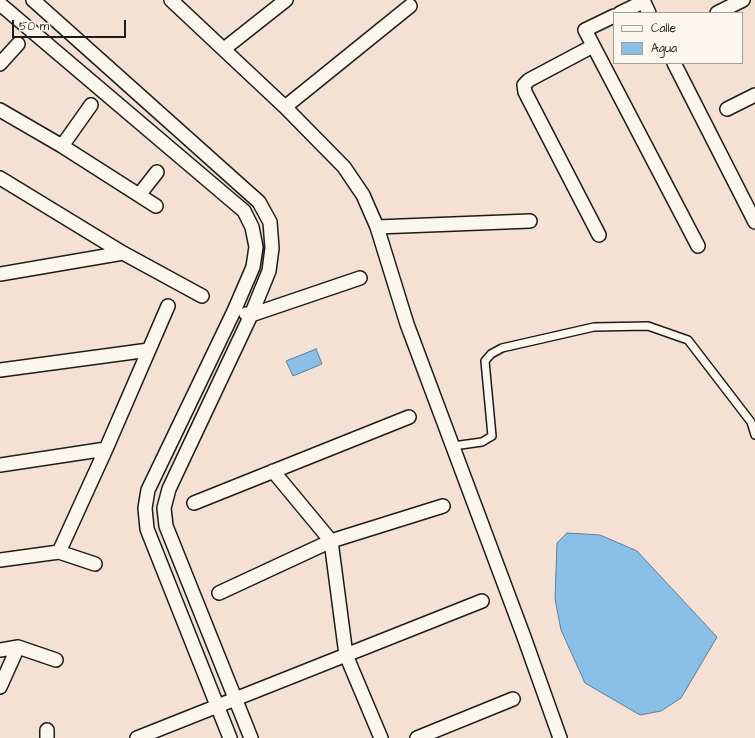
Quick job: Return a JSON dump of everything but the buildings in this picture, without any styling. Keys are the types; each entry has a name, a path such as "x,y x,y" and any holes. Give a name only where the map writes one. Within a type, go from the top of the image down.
{"street":[{"path":"33,0 259,202 270,222 272,248 269,271 251,315 169,489 164,508 166,526 251,738"},
{"path":"171,0 224,49 344,167 363,195 377,226 407,324 524,637 560,738"},
{"path":"224,49 286,0"},
{"path":"719,12 743,0"},
{"path":"0,4 244,211 252,227 256,247 253,266 234,311 148,490 145,508 147,529 230,738"},
{"path":"623,12 645,5"},
{"path":"284,107 410,6"},
{"path":"613,16 585,30 698,246"},
{"path":"0,64 18,44"},
{"path":"593,46 529,80 524,85 525,92 599,235"},
{"path":"675,64 755,222"},
{"path":"101,90 115,73"},
{"path":"727,109 755,95"},
{"path":"62,146 91,105"},
{"path":"0,110 62,146 156,206"},
{"path":"139,195 157,172"},
{"path":"0,179 124,253 202,296"},
{"path":"244,211 259,202"},
{"path":"377,226 530,220"},
{"path":"0,274 124,253"},
{"path":"234,311 251,315 360,278"},
{"path":"59,552 106,449 168,306"},
{"path":"0,370 149,350"},
{"path":"194,503 409,417"},
{"path":"0,465 106,449"},
{"path":"273,471 331,541 346,655 381,738"},
{"path":"219,593 331,541 443,506"},
{"path":"0,560 59,552 95,564"},
{"path":"138,738 235,698 482,601"},
{"path":"180,612 197,605"},
{"path":"0,650 18,647 56,660"},
{"path":"0,687 18,647"},
{"path":"416,738 514,699"}],"lane":[{"path":"453,446 482,442 492,436 485,361 490,354 502,348 594,327 648,326 688,340 751,422 755,435"}],"water":[{"path":"316,349 322,364 293,376 286,361"},
{"path":"567,533 600,535 637,551 717,637 681,698 661,711 640,715 585,683 561,630 555,599 557,543"}]}
